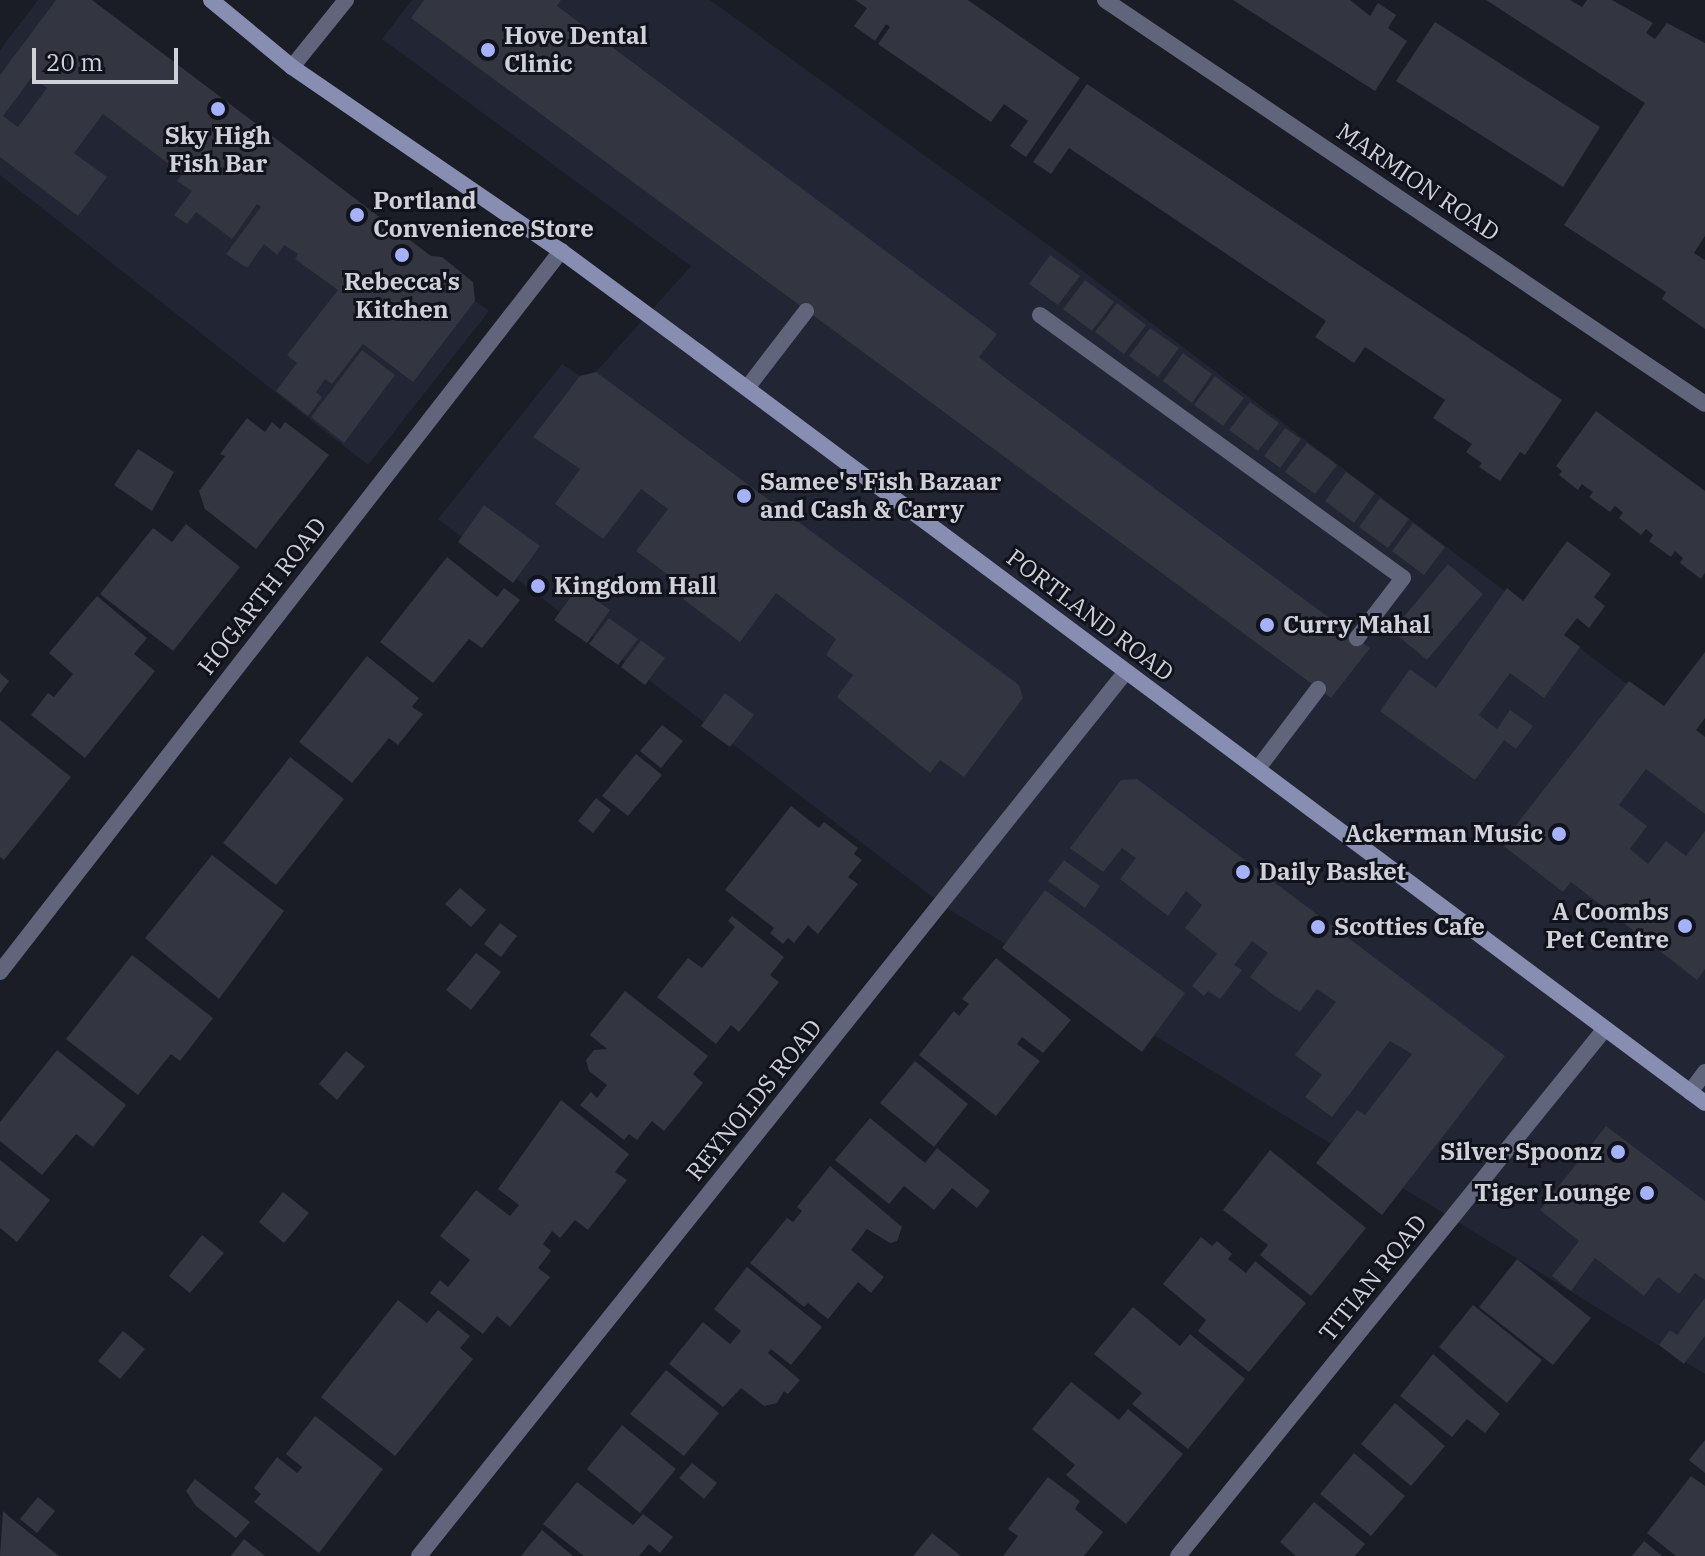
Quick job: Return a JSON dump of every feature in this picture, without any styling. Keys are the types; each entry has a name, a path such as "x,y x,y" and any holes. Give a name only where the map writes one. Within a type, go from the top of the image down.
{"street":[{"name":"PORTLAND ROAD","path":"211,0 292,67 561,251 747,388 1125,673 1259,767 1604,1030 1705,1103"},
{"path":"292,67 346,0"},
{"name":"MARMION ROAD","path":"1105,0 1705,404"},
{"name":"HOGARTH ROAD","path":"0,972 561,251"},
{"path":"747,388 806,311"},
{"path":"1040,315 1403,578 1357,638"},
{"name":"REYNOLDS ROAD","path":"419,1556 1125,673"},
{"path":"1259,767 1318,689"},
{"name":"TITIAN ROAD","path":"1178,1556 1604,1030"},
{"path":"1690,1092 1705,1072"}],"shaded area":[{"path":"38,0 92,0 430,256 442,257 473,282 475,301 489,311 368,465 0,175 0,50"},
{"path":"412,0 710,0 1054,249 1705,743 1705,1374 947,908 438,519 562,364 580,376 596,372 691,266 382,39"}],"building":[{"path":"56,0 92,0 431,256 442,257 473,282 475,301 413,382 363,344 332,384 325,379 316,392 322,397 308,416 276,391 297,363 287,355 338,290 295,259 298,254 284,245 277,255 264,244 247,268 226,254 261,207 257,204 232,239 196,212 187,224 174,215 192,191 177,181 182,174 103,114 74,153 107,177 78,216 0,157 0,75","holes":["32,77 47,88 18,127 3,116"]},
{"path":"424,0 561,0 557,6 997,334 979,357 1370,648 1331,698 411,18"},
{"path":"855,0 968,0 1080,78 1026,157 1010,146 1028,121 1004,104 991,122 878,44 890,27 886,24 875,41 854,26 867,8"},
{"path":"1233,0 1350,0 1370,16 1378,3 1396,15 1388,28 1407,41 1375,91"},
{"path":"1486,0 1570,0 1582,7 1587,0 1612,0 1653,23 1646,33 1655,39 1667,23 1705,43 1705,236 1694,253 1705,260 1705,329 1662,299 1666,292 1564,225 1645,103"},
{"path":"1435,22 1600,127 1563,187 1396,81"},
{"path":"1087,84 1562,400 1525,455 1520,452 1500,481 1479,467 1482,463 1466,452 1472,444 1433,418 1445,400 1365,347 1354,363 1315,337 1326,321 1069,148 1051,174 1033,162"},
{"path":"1050,255 1080,276 1058,305 1029,284"},
{"path":"1085,280 1114,302 1092,331 1063,309"},
{"path":"1117,303 1146,325 1124,354 1095,332"},
{"path":"1150,328 1179,348 1158,377 1129,356"},
{"path":"362,350 395,375 344,443 311,417"},
{"path":"1183,353 1212,374 1192,403 1163,381"},
{"path":"596,372 1019,685 1023,698 964,777 940,760 930,773 837,697 853,675 826,655 836,639 776,593 740,642 683,599 690,591 636,551 668,509 641,489 603,539 555,504 580,469 533,437 580,376"},
{"path":"1215,376 1244,398 1223,426 1194,405"},
{"path":"1250,402 1279,423 1258,451 1229,430"},
{"path":"1596,411 1705,491 1705,573 1701,579 1680,563 1683,558 1675,551 1671,557 1649,541 1653,535 1646,529 1641,535 1619,518 1623,513 1615,506 1610,512 1589,497 1593,492 1582,484 1578,490 1559,475 1562,471 1556,466"},
{"path":"247,418 265,432 272,422 280,429 285,422 329,455 256,549 205,509 199,491 225,456 220,454"},
{"path":"1285,428 1301,439 1280,468 1264,456"},
{"path":"1307,443 1337,465 1315,494 1285,472"},
{"path":"138,449 174,472 152,511 114,485"},
{"path":"1346,472 1375,493 1354,523 1325,501"},
{"path":"1380,498 1409,519 1388,548 1359,527"},
{"path":"484,505 540,546 513,583 458,542"},
{"path":"1413,523 1445,547 1424,575 1392,551"},
{"path":"186,524 240,567 173,651 100,594 153,528 172,542"},
{"path":"1567,541 1611,574 1594,597 1605,606 1589,628 1577,618 1564,635 1580,647 1544,698 1510,673 1479,715 1497,729 1510,710 1533,726 1516,749 1504,740 1475,780 1380,711 1410,669 1436,688 1507,588 1523,601"},
{"path":"447,557 497,597 504,588 520,600 482,648 469,639 433,683 380,642"},
{"path":"1448,564 1483,594 1427,660 1392,631"},
{"path":"578,587 610,610 587,643 554,620"},
{"path":"97,596 147,638 134,654 155,671 85,758 31,715 48,693 54,697 73,674 49,653"},
{"path":"609,618 638,639 618,665 589,644"},
{"path":"641,640 665,658 645,685 621,667"},
{"path":"1705,652 1705,718 1696,730 1705,737 1705,814 1646,769 1619,805 1647,826 1630,849 1648,864 1666,841 1686,856 1705,831 1705,969 1697,980 1571,882 1563,892 1501,844 1629,681 1664,706"},
{"path":"367,656 419,698 412,707 423,714 398,745 389,738 352,783 299,742"},
{"path":"0,673 9,681 0,693"},
{"path":"725,693 754,715 730,747 701,726"},
{"path":"0,720 71,777 4,860 0,857"},
{"path":"662,725 683,741 661,768 640,751"},
{"path":"636,754 662,775 628,816 602,796"},
{"path":"290,757 344,799 276,885 223,843"},
{"path":"1137,779 1505,1056 1382,1215 1316,1163 1357,1110 1365,1115 1412,1054 1390,1041 1332,1117 1305,1097 1322,1075 1295,1055 1336,1002 1317,989 1300,1012 1275,996 1250,977 1268,953 1252,941 1234,965 1242,970 1220,999 1208,991 1204,996 1192,986 1217,954 1185,928 1202,905 1186,891 1168,916 1120,879 1136,858 1122,848 1103,872 1070,848 1121,780"},
{"path":"596,798 611,810 593,833 578,821"},
{"path":"791,806 819,828 824,822 858,848 854,854 862,860 848,877 858,884 818,934 808,925 794,943 788,938 783,944 770,933 774,928 725,890"},
{"path":"212,855 284,911 219,999 145,938"},
{"path":"1064,860 1100,886 1085,908 1048,881"},
{"path":"460,888 486,910 471,927 445,904"},
{"path":"1045,890 1185,993 1142,1052 1002,948"},
{"path":"732,916 784,957 770,975 779,982 739,1032 731,1025 716,1044 657,997 688,958 702,968 735,927 728,921"},
{"path":"500,923 517,936 501,957 484,944"},
{"path":"476,953 501,972 471,1010 446,990"},
{"path":"132,955 213,1018 180,1061 171,1054 138,1095 66,1039"},
{"path":"996,958 1071,1020 1043,1053 1022,1037 1017,1044 1040,1061 996,1116 919,1055 954,1011 959,1016 969,1004 962,999"},
{"path":"625,991 708,1056 693,1074 703,1083 664,1131 652,1121 637,1140 629,1134 624,1140 580,1105 591,1092 597,1098 607,1085 589,1071 586,1060 594,1050 607,1049 590,1035"},
{"path":"57,1050 126,1105 93,1147 76,1134 42,1175 0,1141 0,1122"},
{"path":"346,1051 365,1066 337,1100 319,1084"},
{"path":"915,1061 968,1104 934,1147 880,1103"},
{"path":"561,1100 629,1154 615,1172 627,1180 588,1230 575,1220 560,1238 552,1231 543,1244 551,1251 538,1268 550,1277 510,1327 497,1316 483,1334 430,1293 440,1280 448,1287 470,1260 440,1236 476,1190 510,1216 519,1205 498,1189"},
{"path":"870,1118 925,1163 937,1148 990,1191 977,1208 952,1188 934,1210 904,1186 889,1204 835,1160"},
{"path":"1606,1126 1705,1201 1705,1280 1695,1273 1679,1294 1658,1277 1644,1296 1595,1258 1571,1291 1552,1276 1579,1241 1540,1210"},
{"path":"1270,1150 1366,1228 1311,1296 1260,1255 1268,1245 1223,1210"},
{"path":"0,1160 50,1200 17,1242 0,1228"},
{"path":"830,1166 902,1227 897,1241 890,1243 867,1229 851,1250 884,1277 871,1293 858,1282 828,1319 808,1303 804,1307 750,1263 787,1218 793,1222 802,1211 797,1207"},
{"path":"283,1192 309,1213 284,1243 259,1222"},
{"path":"202,1235 224,1253 190,1293 169,1276"},
{"path":"1201,1237 1212,1246 1217,1241 1232,1254 1228,1259 1246,1273 1255,1261 1306,1303 1249,1372 1198,1331 1206,1320 1163,1284"},
{"path":"1517,1259 1591,1318 1553,1365 1479,1307"},
{"path":"747,1267 822,1327 791,1365 771,1349 768,1353 800,1380 788,1394 784,1391 777,1403 764,1406 741,1388 723,1407 669,1364 703,1322 730,1344 741,1331 714,1309"},
{"path":"1705,1298 1705,1336 1684,1364 1659,1345 1670,1330 1677,1335"},
{"path":"398,1300 427,1323 438,1310 470,1336 460,1348 473,1359 395,1456 321,1397"},
{"path":"1473,1305 1542,1360 1507,1403 1439,1347"},
{"path":"1133,1307 1180,1346 1190,1334 1245,1379 1188,1449 1132,1404 1142,1393 1094,1354"},
{"path":"123,1331 145,1349 120,1379 98,1361"},
{"path":"1433,1354 1500,1414 1485,1433 1467,1419 1452,1437 1400,1396"},
{"path":"666,1370 719,1413 684,1456 630,1414"},
{"path":"1071,1382 1119,1420 1128,1409 1183,1454 1126,1524 1066,1475 1075,1465 1032,1429"},
{"path":"1395,1403 1445,1446 1411,1486 1361,1444"},
{"path":"315,1416 383,1469 319,1553 254,1502 261,1494 254,1488 277,1457 297,1473 300,1470 302,1467 286,1454"},
{"path":"622,1425 676,1469 640,1513 587,1469"},
{"path":"1705,1440 1705,1473 1689,1460"},
{"path":"1354,1453 1405,1496 1371,1536 1320,1494"},
{"path":"692,1463 717,1483 704,1499 679,1478"},
{"path":"1691,1476 1705,1486 1705,1556 1676,1556 1647,1533"},
{"path":"1048,1477 1080,1501 1075,1509 1103,1532 1084,1556 1003,1556 1018,1536 1008,1529"},
{"path":"195,1479 250,1522 236,1538 196,1506 186,1491"},
{"path":"577,1482 633,1525 643,1514 673,1537 660,1553 649,1544 639,1556 584,1556 543,1524"},
{"path":"38,1497 55,1511 37,1533 20,1519"},
{"path":"1314,1502 1365,1544 1355,1556 1296,1556 1280,1542"},
{"path":"3,1511 12,1519 59,1556 0,1556"},
{"path":"542,1530 573,1556 521,1556"},
{"path":"932,1533 961,1556 913,1556"},
{"path":"244,1539 265,1556 231,1556"},
{"path":"1644,1541 1662,1556 1632,1556"}],"place":[{"name":"Hove Dental Clinic","path":"488,50"},
{"name":"Sky High Fish Bar","path":"218,109"},
{"name":"Portland Convenience Store","path":"357,215"},
{"name":"Rebecca's Kitchen","path":"402,255"},
{"name":"Samee's Fish Bazaar and Cash & Carry","path":"744,496"},
{"name":"Kingdom Hall","path":"538,586"},
{"name":"Curry Mahal","path":"1267,625"},
{"name":"Ackerman Music","path":"1559,834"},
{"name":"Daily Basket","path":"1243,872"},
{"name":"A Coombs Pet Centre","path":"1685,926"},
{"name":"Scotties Cafe","path":"1318,927"},
{"name":"Silver Spoonz","path":"1618,1152"},
{"name":"Tiger Lounge","path":"1647,1193"}]}
